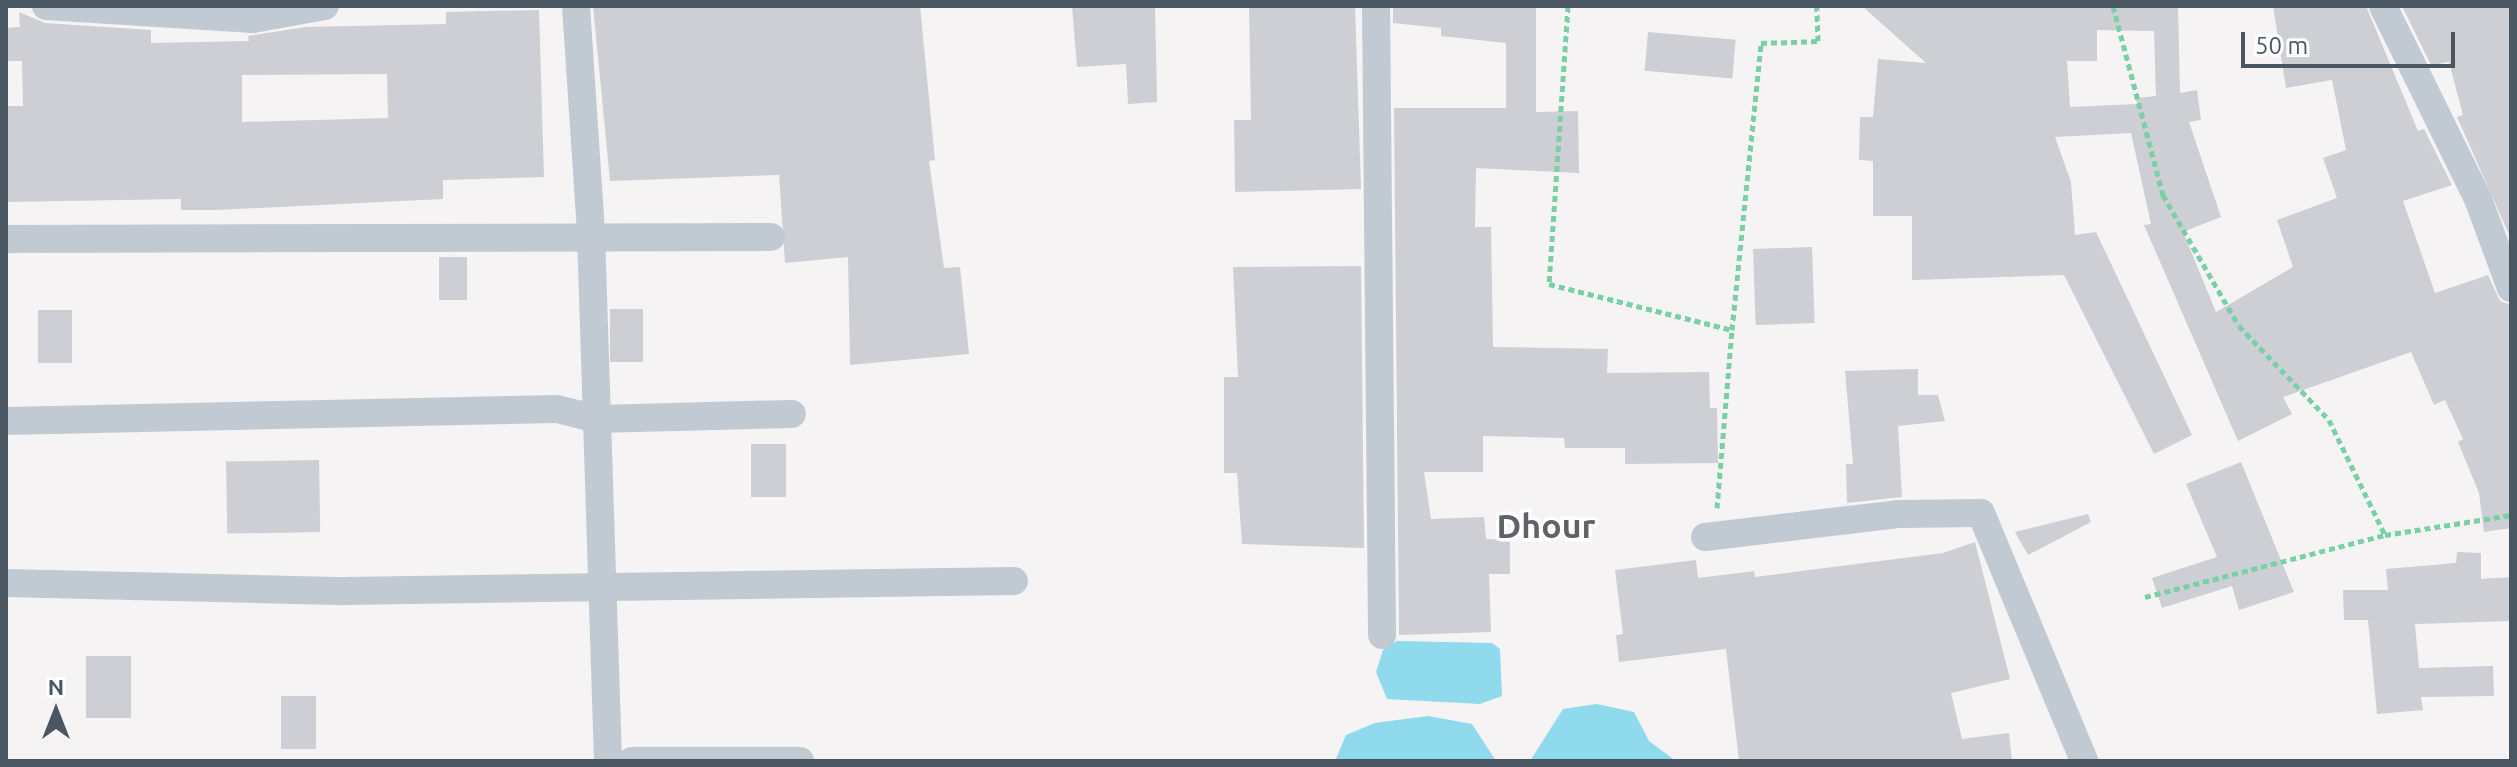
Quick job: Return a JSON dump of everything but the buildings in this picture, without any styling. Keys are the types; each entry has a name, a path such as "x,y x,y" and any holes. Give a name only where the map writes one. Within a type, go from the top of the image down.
{"street":[{"path":"46,6 253,19 325,6"},
{"path":"576,6 591,234 608,761"},
{"path":"1376,6 1382,635"},
{"path":"2383,6 2478,199 2511,288"},
{"path":"6,239 591,234 771,237"},
{"path":"6,421 557,409 597,419 792,414"},
{"path":"1710,536 1898,514 1981,513 2084,761"},
{"path":"6,583 345,591 600,584 1014,581"},
{"path":"632,761 800,761"}],"path":[{"path":"1568,6 1549,284 1732,330"},
{"path":"1710,536 1761,43 1818,41 1817,6"},
{"path":"2113,6 2163,195 2239,326 2329,420 2385,535"},
{"path":"2145,597 2385,535 2511,515"}],"water":[{"path":"1397,641 1492,643 1500,649 1502,696 1480,704 1387,699 1376,672 1383,650"},
{"path":"1597,704 1634,712 1649,741 1676,761 1530,761 1563,709"},
{"path":"1428,716 1472,724 1496,761 1335,761 1346,735 1375,723"}],"district":[{"name":"Dhour","path":"1546,526"}]}
